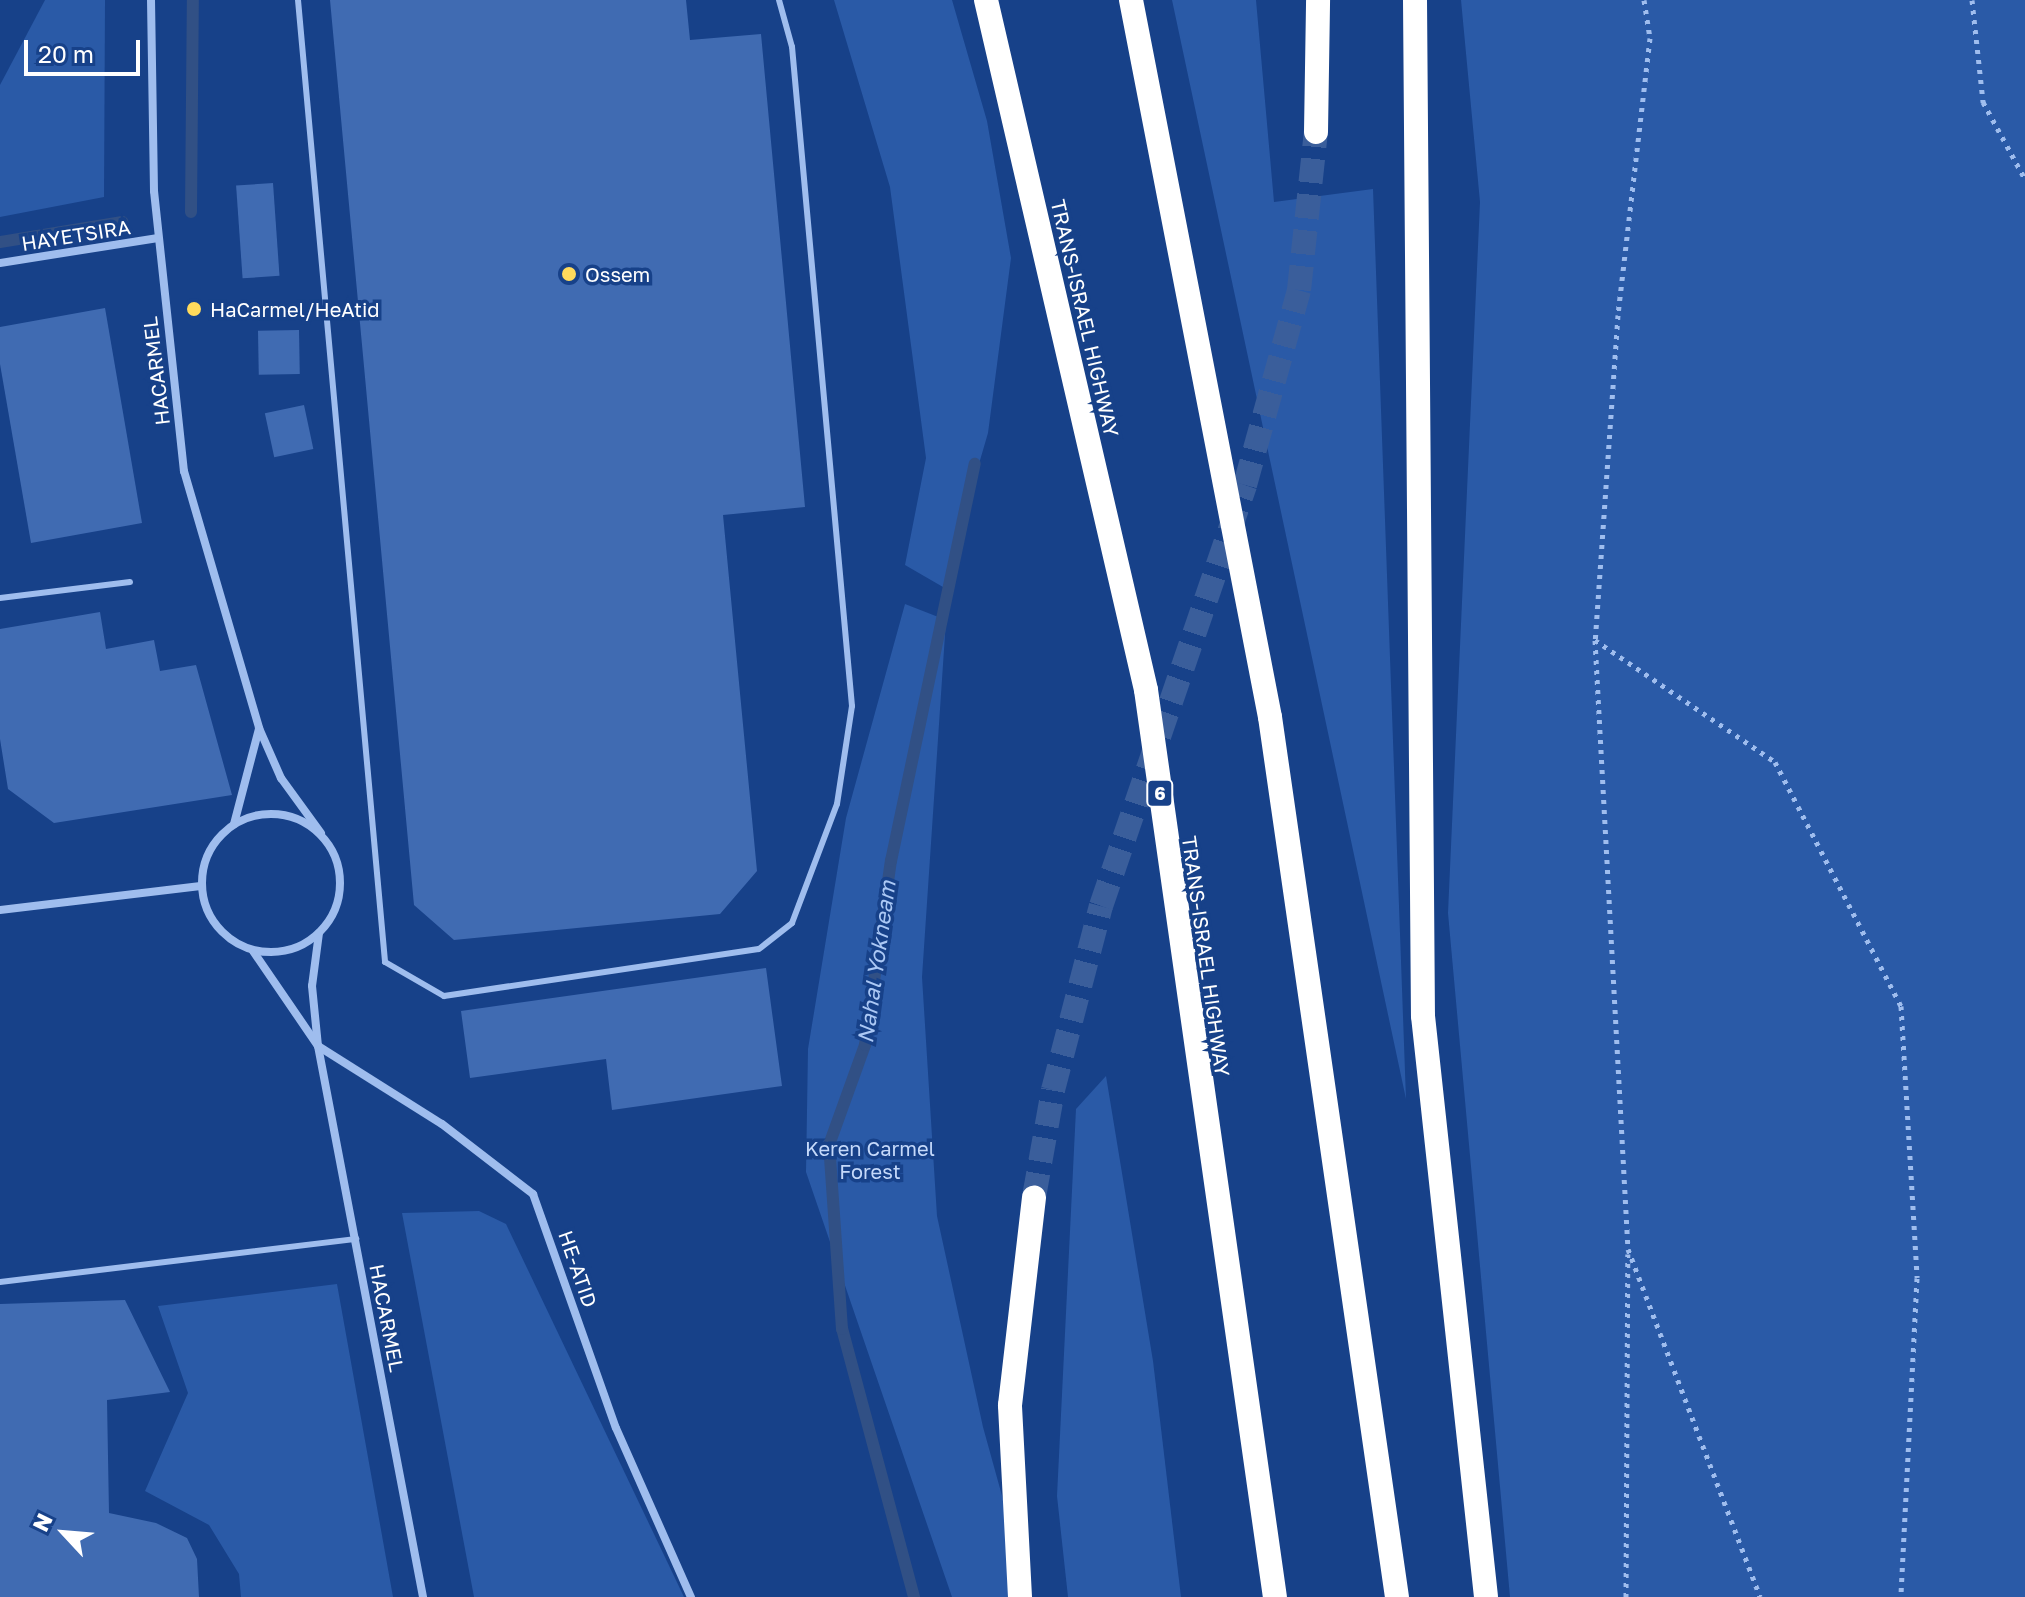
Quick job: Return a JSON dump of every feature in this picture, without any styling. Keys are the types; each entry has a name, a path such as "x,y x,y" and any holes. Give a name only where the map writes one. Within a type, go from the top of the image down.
{"highway":[{"name":"TRANS-ISRAEL HIGHWAY","path":"986,0 1146,690 1275,1597"},
{"path":"1131,0 1270,717 1397,1597"},
{"path":"1316,132 1318,0"},
{"path":"1415,0 1423,1016 1486,1597"},
{"path":"1020,1597 1012,1540 1010,1405 1034,1197"}],"street":[{"name":"HACARMEL","path":"151,0 158,238 184,471 259,728 281,778 321,833"},
{"name":"HAYETSIRA","path":"0,263 158,238"},
{"path":"234,824 259,728"},
{"path":"280,813 321,833 335,853 341,890 319,933 277,953 253,951 214,924 201,886 216,840 234,824 280,813"},
{"path":"0,910 201,886"},
{"name":"HACARMEL","path":"319,933 312,986 318,1046 423,1597"},
{"name":"HACARMEL","path":"253,951 318,1046"},
{"name":"HE-ATID","path":"318,1046 442,1124 533,1194 616,1428 691,1597"}],"lane":[{"path":"298,0 385,962 444,996 759,949 792,923 837,804 852,706 792,47 779,0"},
{"path":"0,598 130,582"},
{"path":"0,1282 356,1239"}],"path":[{"path":"1626,1597 1628,1249 1595,640 1618,315 1650,38 1644,0"},
{"path":"1972,0 1983,102 2025,179"},
{"path":"1595,640 1775,762 1901,1006 1917,1278 1901,1597"},
{"path":"1628,1249 1760,1597"}],"green space":[{"path":"45,0 105,0 104,197 0,217 0,85"},
{"path":"834,0 952,0 987,121 1011,258 988,433 943,587 905,565 926,458 890,187"},
{"path":"1172,0 1256,0 1274,202 1373,189 1406,1099"},
{"path":"1461,0 2025,0 2025,1597 1510,1597 1448,913 1480,202"},
{"name":"Keren Carmel Forest","path":"905,604 946,620 922,977 937,1216 983,1427 1030,1597 952,1597 806,1172 808,1049 846,818"},
{"path":"1106,1076 1153,1361 1181,1597 1068,1597 1057,1496 1076,1109"},
{"path":"479,1211 506,1224 684,1597 474,1597 402,1213"},
{"path":"337,1284 393,1597 241,1597 239,1574 209,1525 145,1491 188,1393 158,1306"}],"building":[{"name":"Ossem","path":"330,0 686,0 690,40 761,34 805,507 723,515 757,871 720,914 454,940 414,905"},
{"path":"273,183 279,276 243,278 236,186"},
{"path":"105,308 142,523 31,543 0,364 0,327"},
{"path":"299,330 300,374 259,375 258,331"},
{"path":"304,405 313,449 274,457 265,413"},
{"path":"100,612 106,649 154,640 160,671 196,665 232,795 54,823 8,789 0,739 0,629"},
{"path":"766,968 782,1086 612,1110 606,1059 470,1078 461,1011"},
{"path":"125,1300 170,1392 107,1400 109,1513 156,1523 187,1538 197,1559 199,1597 0,1597 0,1304"}],"waterway":[{"path":"191,212 193,0"},
{"path":"0,242 122,222"},
{"name":"Nahal Yokneam","path":"914,1597 842,1329 829,1145 865,1045 891,861 975,464"}],"tunnel":[{"path":"1034,1197 1053,1090 1101,906 1245,485 1299,290 1316,132"}],"place":[{"name":"Ossem","path":"569,274"},
{"name":"HaCarmel/HeAtid","path":"194,309"}]}
